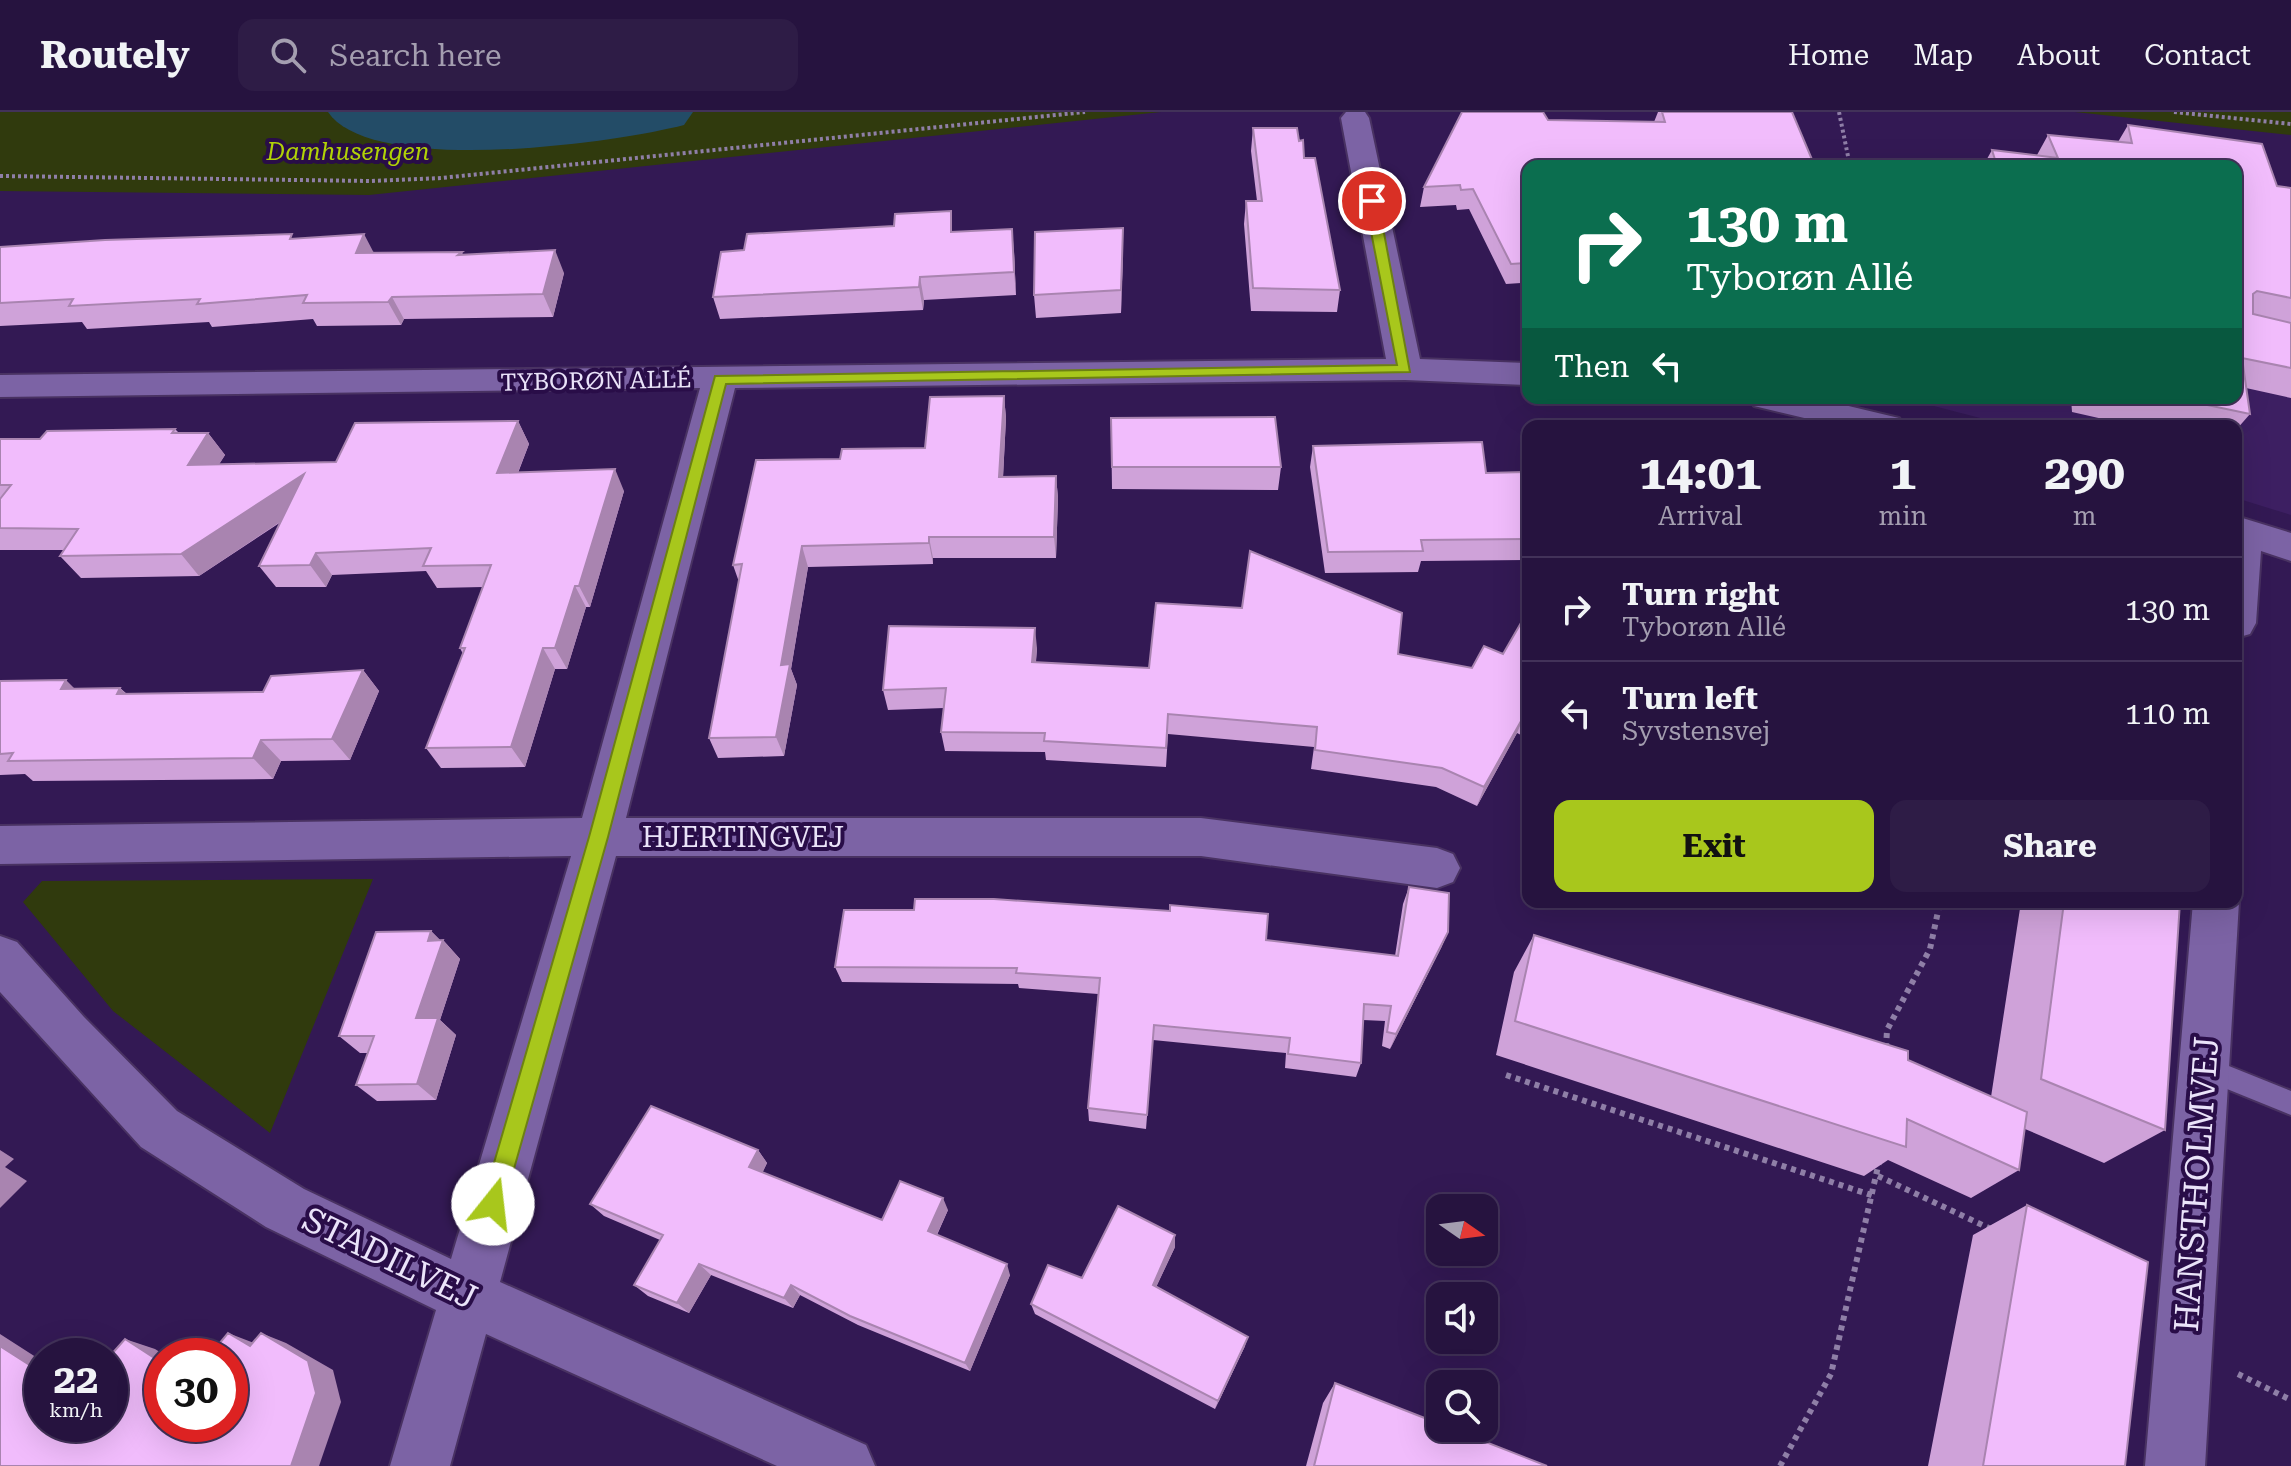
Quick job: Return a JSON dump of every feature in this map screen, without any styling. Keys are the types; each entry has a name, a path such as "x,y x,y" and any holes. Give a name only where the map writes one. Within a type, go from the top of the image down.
{"street":[{"path":"1355,118 1405,369"},
{"name":"TYBORØN ALLÉ","path":"0,386 1405,369 1522,374"},
{"path":"420,1466 599,837 720,379"},
{"path":"1801,404 1863,420"},
{"path":"2242,531 2291,547"},
{"name":"HJERTINGVEJ","path":"0,845 599,837 1201,837 1437,868"},
{"name":"HANSTHOLMVEJ","path":"2175,1466 2216,908"},
{"name":"STADILVEJ","path":"0,957 66,1033 159,1129 285,1208 467,1296 845,1466"}],"lane":[{"path":"2204,1068 2291,1103"}],"path":[{"path":"0,176 371,181 441,178 1085,112"},
{"path":"1839,112 1849,160"},
{"path":"2174,112 2291,124"},
{"path":"1885,1059 1887,1030 1930,949 1939,908"},
{"path":"1506,1075 1874,1196"},
{"path":"1780,1466 1831,1374 1874,1196 1880,1147"},
{"path":"1878,1176 2003,1234"}],"shaded area":[{"path":"2242,350 2291,360 2291,515 2242,500 2242,420 1988,420 1926,404 2242,404"}],"green space":[{"name":"Damhusengen","path":"0,112 1161,112 369,195 0,191"},
{"path":"2075,112 2291,112 2291,135"},
{"path":"373,879 270,1133 113,1011 23,902 42,881"}],"building":[{"path":"1462,112 1543,112 1548,120 1665,122 1662,112 1792,112 1812,160 1522,160 1522,263 1511,264 1473,189 1461,190 1460,185 1424,187"},
{"path":"2128,125 2262,144 2277,186 2291,188 2291,298 2257,291 2253,294 2253,314 2291,323 2291,368 2242,358 2242,160 1995,160 1992,150 2058,158 2048,135 2132,143"},
{"path":"1253,128 1297,128 1299,141 1303,140 1304,158 1315,158 1340,290 1253,288 1246,201 1262,201"},
{"path":"951,211 951,232 1012,229 1014,272 920,277 919,287 713,297 721,252 744,250 747,234 894,226 895,214"},
{"path":"1123,228 1121,290 1034,295 1035,232"},
{"path":"292,234 290,239 364,234 356,253 462,252 458,255 555,250 543,294 392,297 388,302 303,303 307,295 197,304 200,299 69,306 73,299 0,303 0,247"},
{"path":"2242,358 2250,414 2202,404 2242,404"},
{"path":"1004,396 999,477 1056,476 1054,537 929,537 929,543 802,546 781,665 790,664 776,737 709,738 742,564 733,565 756,460 840,459 842,449 925,448 930,397"},
{"path":"1275,417 1281,467 1112,467 1111,418"},
{"path":"518,421 497,473 615,469 579,586 575,586 555,648 543,648 511,747 426,748 465,648 460,648 491,565 423,566 431,548 316,553 310,565 259,566 304,474 181,554 60,556 78,529 0,528 0,499 11,485 0,485 0,439 40,439 47,431 175,429 172,433 208,433 188,465 336,462 355,423"},
{"path":"1482,442 1486,473 1522,472 1522,539 1421,540 1423,551 1328,552 1313,446"},
{"path":"1250,551 1402,613 1398,654 1472,668 1484,646 1503,654 1522,621 1522,719 1484,787 1442,768 1315,750 1317,727 1168,714 1166,748 1044,741 1045,733 941,732 946,688 883,690 889,626 1035,628 1032,662 1149,668 1156,603 1242,608"},
{"path":"363,670 332,739 261,740 253,758 8,761 13,753 0,754 0,681 66,680 61,689 120,688 117,694 263,692 271,676"},
{"path":"1409,887 1449,893 1448,932 1396,1034 1387,1032 1391,1006 1364,1004 1361,1063 1288,1054 1290,1038 1154,1025 1147,1115 1088,1108 1100,978 1016,973 1017,968 835,967 844,910 914,910 915,899 994,899 1170,911 1170,905 1268,914 1266,940 1398,956"},
{"path":"2063,908 2180,908 2165,1130 2041,1079"},
{"path":"431,931 428,941 443,940 416,1018 438,1018 417,1084 356,1085 374,1036 339,1036 376,932"},
{"path":"1534,935 1908,1051 1908,1060 2027,1112 2019,1170 1907,1119 1906,1147 1515,1021"},
{"path":"651,1106 758,1150 749,1167 882,1220 900,1181 943,1198 928,1231 1007,1264 965,1363 850,1316 791,1285 784,1298 699,1264 677,1303 634,1285 663,1235 590,1204"},
{"path":"2027,1205 2148,1262 2125,1466 1983,1466"},
{"path":"1118,1206 1175,1235 1153,1285 1248,1337 1218,1401 1031,1304 1048,1265 1082,1278"},
{"path":"261,1333 308,1361 316,1393 291,1466 0,1466 0,1346 24,1361 24,1442 128,1442 128,1341 144,1351 144,1442 248,1442 248,1345"},
{"path":"1335,1383 1426,1419 1426,1442 1486,1442 1547,1466 1314,1466"}],"waterway":[{"path":"359,112 390,124 466,132 549,126 662,112"}],"route":[{"path":"493,1204 599,837 720,379 1405,369 1372,201"}]}
